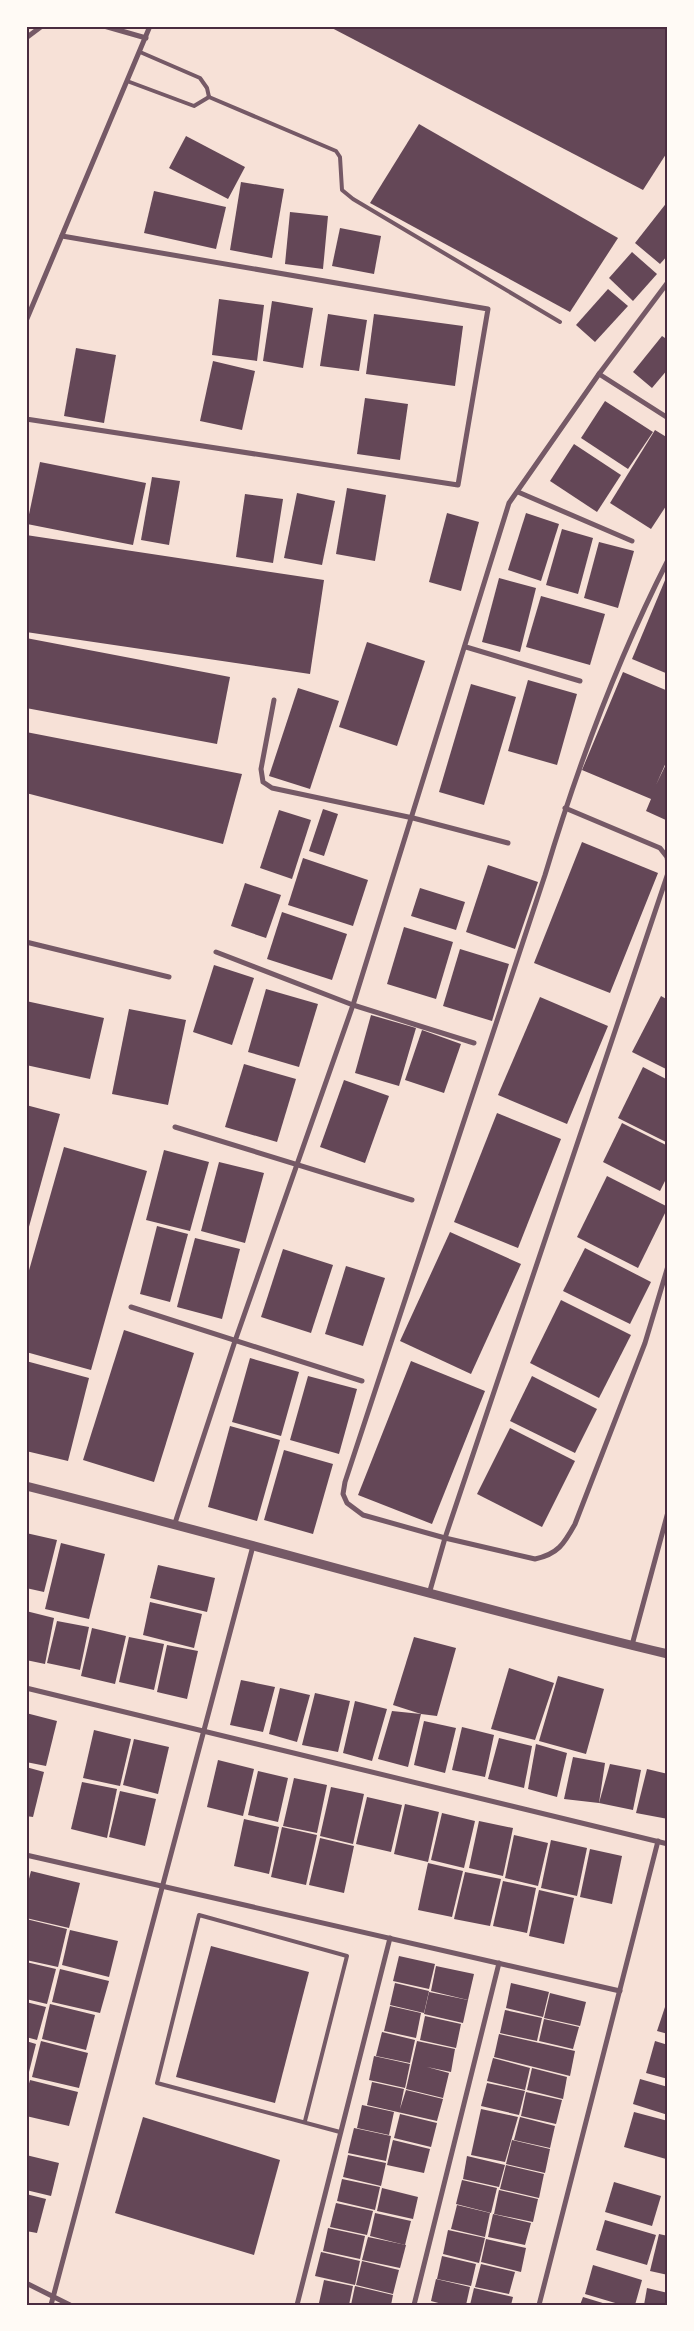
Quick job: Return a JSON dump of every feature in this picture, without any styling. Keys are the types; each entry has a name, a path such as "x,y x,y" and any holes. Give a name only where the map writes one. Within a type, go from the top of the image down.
{"street":[{"path":"26,38 42,26"},
{"path":"104,26 146,38"},
{"path":"26,321 150,26"},
{"path":"26,419 458,485 488,309 62,236"},
{"path":"175,1523 296,1163 353,1005 413,818 509,503 599,374 668,282"},
{"path":"599,374 668,418"},
{"path":"518,492 632,541"},
{"path":"668,560 650,594 565,808 345,1482 343,1494 347,1502 363,1515 445,1538 535,1559 548,1557 556,1552 566,1540 575,1524 645,1343 668,1266"},
{"path":"466,646 580,681"},
{"path":"274,700 261,770 263,782 272,788 413,818 508,843"},
{"path":"565,808 660,848 667,858 668,864"},
{"path":"429,1594 445,1538 668,873"},
{"path":"26,942 169,978"},
{"path":"216,952 353,1005 474,1043"},
{"path":"175,1127 412,1200"},
{"path":"131,1307 362,1381"},
{"path":"26,1486 175,1523 429,1594 668,1654"},
{"path":"632,1645 668,1512"},
{"path":"51,2305 253,1546"},
{"path":"26,1688 668,1844"},
{"path":"539,2305 658,1841"},
{"path":"26,1855 620,1990"},
{"path":"296,2305 390,1938"},
{"path":"414,2305 499,1963"},
{"path":"26,2283 70,2305"}],"lane":[{"path":"140,52 200,78 207,88 209,97"},
{"path":"127,81 194,106 209,97"},
{"path":"209,97 336,151 340,157 342,190 560,322"},
{"path":"305,2121 347,1956 199,1915 157,2082 340,2132"}],"building":[{"path":"328,26 668,26 668,151 643,190"},
{"path":"419,124 618,238 570,312 370,203"},
{"path":"186,136 245,167 228,199 169,168"},
{"path":"241,182 284,189 272,258 230,250"},
{"path":"154,191 226,207 216,249 144,233"},
{"path":"668,201 668,255 660,264 635,243"},
{"path":"290,212 328,216 323,269 285,264"},
{"path":"340,228 381,236 374,274 332,266"},
{"path":"632,252 657,274 633,301 609,278"},
{"path":"608,289 628,306 595,342 576,325"},
{"path":"219,299 264,305 257,361 212,355"},
{"path":"272,301 313,308 303,368 263,361"},
{"path":"328,314 367,320 359,371 320,366"},
{"path":"374,314 463,326 455,386 366,374"},
{"path":"662,336 668,340 668,369 652,388 633,372"},
{"path":"76,348 116,355 104,423 64,416"},
{"path":"213,361 255,371 242,430 200,421"},
{"path":"365,398 408,404 400,460 357,454"},
{"path":"605,401 653,432 628,469 581,438"},
{"path":"655,430 668,438 668,503 651,529 610,503"},
{"path":"574,444 621,475 597,512 550,481"},
{"path":"40,462 146,483 133,545 27,524"},
{"path":"152,477 180,481 169,545 141,540"},
{"path":"347,488 386,495 375,561 336,554"},
{"path":"297,493 335,501 322,565 284,558"},
{"path":"245,494 283,499 273,563 236,557"},
{"path":"447,513 479,522 461,591 429,582"},
{"path":"526,513 559,524 541,581 508,570"},
{"path":"562,529 593,538 578,594 546,585"},
{"path":"26,535 324,580 310,674 26,632"},
{"path":"599,542 634,551 618,608 584,598"},
{"path":"668,573 668,674 632,659"},
{"path":"499,578 536,588 520,652 482,642"},
{"path":"541,596 605,614 590,665 526,647"},
{"path":"26,638 230,677 217,744 26,708"},
{"path":"367,642 425,661 397,746 339,727"},
{"path":"623,672 668,691 668,758 656,785 668,760 668,821 646,811 651,799 582,770"},
{"path":"528,680 577,694 557,765 508,751"},
{"path":"471,684 516,697 484,805 439,792"},
{"path":"298,688 339,701 310,789 269,776"},
{"path":"26,732 242,774 223,844 26,793"},
{"path":"323,809 338,814 324,856 309,851"},
{"path":"279,810 311,820 292,879 260,868"},
{"path":"582,842 658,873 610,993 534,963"},
{"path":"303,858 368,880 353,926 288,905"},
{"path":"488,865 538,882 515,949 466,932"},
{"path":"245,883 281,895 266,938 231,926"},
{"path":"420,888 465,902 456,930 411,916"},
{"path":"282,912 347,934 332,980 267,959"},
{"path":"404,927 453,942 436,999 387,984"},
{"path":"460,949 509,964 492,1021 443,1006"},
{"path":"214,965 254,978 232,1045 193,1032"},
{"path":"266,989 318,1004 299,1067 248,1052"},
{"path":"661,996 668,1000 668,1070 632,1052"},
{"path":"540,997 608,1026 567,1124 498,1095"},
{"path":"26,1001 104,1018 90,1079 26,1065"},
{"path":"129,1009 186,1020 168,1105 112,1094"},
{"path":"371,1015 416,1028 399,1086 355,1073"},
{"path":"422,1030 461,1044 444,1093 405,1080"},
{"path":"244,1064 296,1079 277,1142 225,1127"},
{"path":"643,1067 668,1080 668,1143 618,1118"},
{"path":"344,1080 389,1096 365,1163 320,1147"},
{"path":"26,1105 60,1114 27,1234 26,1234"},
{"path":"497,1113 561,1139 518,1248 454,1222"},
{"path":"622,1123 668,1146 668,1175 660,1191 603,1162"},
{"path":"64,1147 147,1171 91,1370 26,1352 26,1281"},
{"path":"164,1150 209,1162 190,1231 146,1220"},
{"path":"219,1162 264,1173 245,1243 201,1231"},
{"path":"607,1176 668,1207 638,1268 577,1237"},
{"path":"157,1226 188,1234 170,1302 140,1294"},
{"path":"450,1232 521,1264 471,1374 400,1341"},
{"path":"195,1238 240,1249 222,1319 177,1307"},
{"path":"585,1248 651,1282 630,1324 563,1291"},
{"path":"283,1249 333,1265 311,1333 261,1317"},
{"path":"346,1266 385,1278 363,1346 325,1334"},
{"path":"561,1300 631,1335 599,1398 530,1363"},
{"path":"124,1330 194,1353 154,1482 83,1460"},
{"path":"250,1358 299,1372 281,1436 232,1422"},
{"path":"26,1361 89,1378 68,1461 26,1451"},
{"path":"411,1361 485,1391 432,1524 358,1495"},
{"path":"308,1376 357,1389 339,1454 290,1440"},
{"path":"532,1376 597,1409 575,1453 510,1421"},
{"path":"230,1426 280,1440 257,1521 208,1507"},
{"path":"510,1428 575,1461 542,1527 477,1494"},
{"path":"284,1450 333,1464 313,1534 264,1520"},
{"path":"26,1533 57,1540 44,1592 26,1588"},
{"path":"61,1543 105,1554 89,1619 45,1609"},
{"path":"158,1565 215,1578 207,1612 150,1598"},
{"path":"150,1602 202,1614 194,1648 143,1635"},
{"path":"26,1611 54,1618 45,1664 26,1660"},
{"path":"57,1621 89,1627 80,1670 47,1663"},
{"path":"92,1628 126,1636 115,1684 81,1676"},
{"path":"129,1637 164,1644 154,1690 119,1682"},
{"path":"414,1637 456,1648 437,1716 421,1714 393,1705"},
{"path":"167,1645 198,1651 187,1699 157,1692"},
{"path":"509,1668 554,1683 535,1740 491,1729"},
{"path":"558,1676 604,1689 586,1754 539,1741"},
{"path":"241,1680 275,1687 263,1732 230,1725"},
{"path":"280,1688 310,1695 297,1742 269,1734"},
{"path":"315,1693 350,1701 338,1752 302,1745"},
{"path":"355,1701 387,1709 372,1761 343,1753"},
{"path":"392,1711 421,1714 408,1767 378,1759"},
{"path":"26,1713 57,1721 46,1766 26,1762"},
{"path":"424,1721 456,1728 445,1773 414,1765"},
{"path":"462,1727 494,1735 485,1777 452,1770"},
{"path":"94,1730 131,1739 120,1786 83,1778"},
{"path":"499,1738 532,1746 524,1788 488,1779"},
{"path":"134,1739 169,1747 158,1794 123,1785"},
{"path":"536,1744 567,1753 557,1797 528,1789"},
{"path":"573,1757 605,1763 599,1803 564,1799"},
{"path":"218,1760 254,1769 243,1816 207,1807"},
{"path":"610,1764 641,1770 633,1810 599,1803"},
{"path":"26,1767 44,1772 33,1817 26,1816"},
{"path":"647,1769 668,1774 668,1819 636,1813"},
{"path":"258,1771 288,1778 278,1822 248,1815"},
{"path":"294,1778 327,1785 317,1833 283,1826"},
{"path":"82,1782 117,1789 107,1838 71,1829"},
{"path":"331,1787 364,1794 353,1844 320,1836"},
{"path":"120,1791 156,1799 145,1846 109,1837"},
{"path":"367,1797 402,1805 391,1852 356,1844"},
{"path":"405,1804 439,1812 428,1862 394,1854"},
{"path":"442,1813 475,1821 464,1868 431,1860"},
{"path":"244,1819 279,1827 269,1874 234,1866"},
{"path":"479,1821 513,1828 503,1876 469,1868"},
{"path":"282,1827 317,1835 306,1885 271,1877"},
{"path":"514,1835 548,1843 538,1886 505,1878"},
{"path":"320,1838 354,1846 344,1893 309,1885"},
{"path":"551,1840 587,1848 577,1896 541,1888"},
{"path":"590,1849 622,1856 612,1904 580,1897"},
{"path":"428,1863 463,1871 452,1917 418,1910"},
{"path":"31,1871 80,1883 69,1928 26,1918 26,1890"},
{"path":"465,1872 501,1879 490,1926 454,1919"},
{"path":"503,1881 536,1888 527,1933 493,1926"},
{"path":"539,1890 574,1898 564,1944 529,1936"},
{"path":"26,1919 67,1929 58,1967 26,1960"},
{"path":"70,1930 118,1941 109,1977 62,1965"},
{"path":"211,1946 309,1972 275,2103 176,2077"},
{"path":"399,1956 435,1964 429,1989 393,1981"},
{"path":"26,1962 56,1969 47,2004 26,1999"},
{"path":"436,1966 474,1974 468,2000 431,1991"},
{"path":"60,1969 109,1981 100,2013 52,2002"},
{"path":"395,1983 429,1991 424,2013 390,2005"},
{"path":"511,1983 549,1992 543,2017 506,2008"},
{"path":"429,1992 468,2000 463,2023 424,2014"},
{"path":"550,1993 586,2002 580,2026 544,2018"},
{"path":"26,2002 46,2007 37,2040 26,2037"},
{"path":"50,2004 95,2015 86,2050 42,2039"},
{"path":"390,2006 421,2013 416,2038 384,2031"},
{"path":"665,2007 668,2008 668,2034 657,2031"},
{"path":"505,2010 542,2018 537,2041 500,2033"},
{"path":"425,2016 461,2024 456,2048 420,2040"},
{"path":"544,2019 579,2027 573,2049 539,2041"},
{"path":"382,2032 415,2040 410,2063 376,2056"},
{"path":"499,2034 575,2051 570,2076 494,2057"},
{"path":"26,2041 36,2044 28,2076 26,2076"},
{"path":"41,2041 88,2053 79,2088 32,2077"},
{"path":"417,2041 455,2049 451,2072 427,2067 449,2073 443,2098 406,2089"},
{"path":"655,2041 668,2045 668,2079 646,2073"},
{"path":"374,2056 410,2064 405,2088 369,2080"},
{"path":"493,2058 530,2068 525,2090 487,2081"},
{"path":"532,2068 567,2077 563,2099 527,2090"},
{"path":"640,2079 668,2087 668,2115 633,2104"},
{"path":"30,2080 78,2092 69,2126 26,2116 26,2094"},
{"path":"372,2082 404,2089 400,2109 406,2090 443,2099 437,2121 367,2105"},
{"path":"487,2083 525,2091 519,2115 481,2106"},
{"path":"526,2092 562,2100 556,2124 521,2116"},
{"path":"362,2105 394,2112 389,2135 357,2128"},
{"path":"481,2109 518,2117 505,2162 471,2155"},
{"path":"634,2112 668,2121 666,2159 624,2147"},
{"path":"400,2114 437,2123 431,2147 394,2138"},
{"path":"143,2117 280,2160 254,2255 115,2213"},
{"path":"520,2117 555,2126 550,2148 514,2140"},
{"path":"354,2128 391,2136 386,2161 348,2153"},
{"path":"393,2140 430,2149 424,2173 387,2165"},
{"path":"512,2140 550,2149 545,2173 506,2164"},
{"path":"26,2155 59,2163 51,2196 26,2190"},
{"path":"348,2155 386,2163 381,2186 343,2177"},
{"path":"467,2156 505,2165 499,2187 463,2179"},
{"path":"506,2165 544,2174 539,2198 500,2189"},
{"path":"342,2179 380,2187 375,2210 337,2201"},
{"path":"462,2180 497,2188 491,2213 456,2204"},
{"path":"614,2182 661,2196 652,2226 605,2212"},
{"path":"382,2188 418,2197 413,2219 377,2211"},
{"path":"499,2190 538,2199 533,2222 494,2214"},
{"path":"26,2194 46,2199 37,2233 26,2231"},
{"path":"336,2203 373,2211 367,2235 330,2227"},
{"path":"457,2205 490,2213 485,2237 451,2229"},
{"path":"375,2213 411,2221 405,2245 370,2236"},
{"path":"493,2214 531,2223 525,2245 488,2237"},
{"path":"605,2220 656,2235 647,2265 596,2250"},
{"path":"328,2228 365,2236 360,2259 323,2251"},
{"path":"448,2230 485,2238 479,2263 443,2254"},
{"path":"659,2234 668,2236 668,2275 650,2271"},
{"path":"368,2237 406,2245 400,2268 362,2260"},
{"path":"486,2239 526,2248 521,2272 481,2262"},
{"path":"321,2252 360,2261 355,2285 315,2276"},
{"path":"442,2256 476,2264 471,2286 437,2279"},
{"path":"362,2261 399,2270 393,2294 356,2285"},
{"path":"481,2264 515,2272 509,2294 475,2287"},
{"path":"593,2265 642,2280 635,2305 622,2305 585,2294"},
{"path":"436,2279 470,2287 466,2305 446,2305 431,2301"},
{"path":"324,2280 353,2286 349,2305 319,2303"},
{"path":"355,2286 393,2295 391,2305 351,2305"},
{"path":"474,2288 513,2297 511,2305 470,2305"},
{"path":"647,2288 668,2293 668,2305 644,2305"},
{"path":"583,2297 606,2304 606,2305 580,2305"}]}
